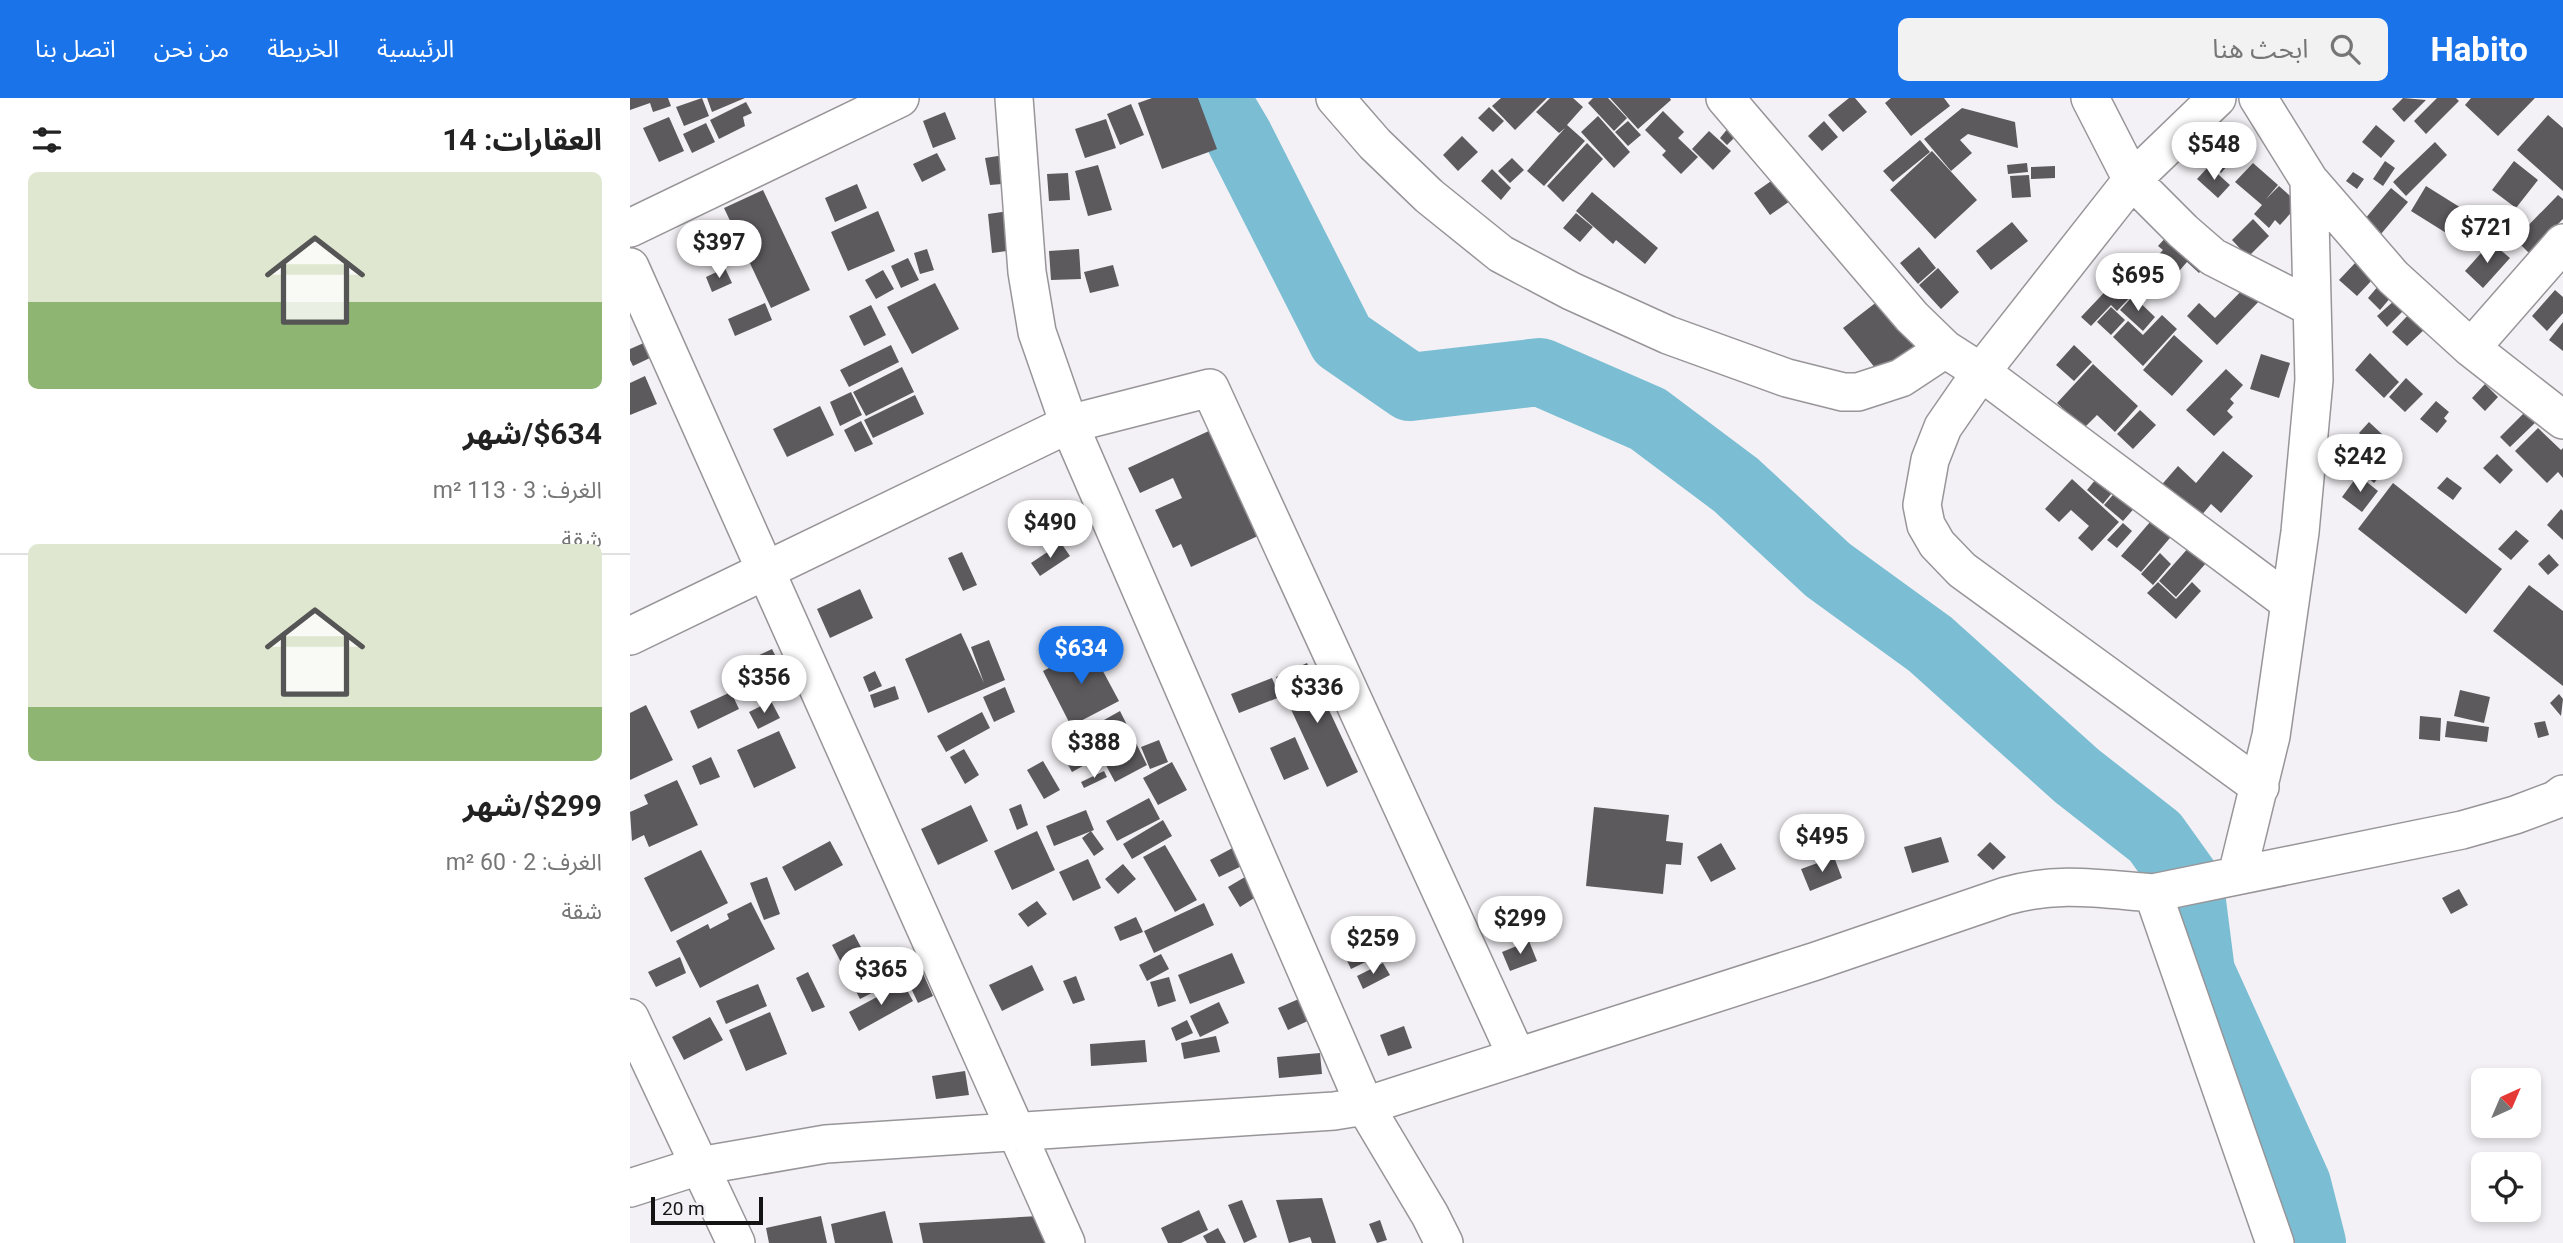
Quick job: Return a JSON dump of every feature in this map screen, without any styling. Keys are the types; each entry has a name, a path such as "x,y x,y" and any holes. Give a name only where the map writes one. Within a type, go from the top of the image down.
{"street":[{"path":"630,228 900,98"},
{"path":"1014,98 1027,272 1037,332 1069,424 1365,1106 1444,1243"},
{"path":"1335,98 1375,144 1429,196 1501,254 1571,291 1668,335 1787,378 1843,393 1878,387 1901,378 1945,349"},
{"path":"1725,98 1879,280 1945,349 1981,372 2290,603"},
{"path":"2090,98 2132,180 2183,231 2213,257 2311,307"},
{"path":"2217,98 2132,180 1981,372 1943,427 1930,460 1922,505 1926,525 1937,544 1962,570 2260,787"},
{"path":"2258,98 2309,180 2393,277 2471,348 2563,420"},
{"path":"2237,874 2271,736 2301,532 2314,380 2309,180"},
{"path":"2471,348 2563,243"},
{"path":"630,267 1066,1243"},
{"path":"630,636 1069,424 1210,388 1517,1057"},
{"path":"630,1188 699,1166 826,1144 1320,1112 1365,1106 2032,889 2062,886 2154,893 2462,830 2515,816 2555,800 2563,794"},
{"path":"2154,893 2169,944 2275,1243"},
{"path":"630,1018 736,1243"}],"building":[{"path":"630,98 668,98 671,106 653,112 650,103 630,110"},
{"path":"702,98 709,116 684,126 676,107"},
{"path":"707,98 745,98 712,112"},
{"path":"1152,98 1198,98 1217,149 1162,169 1138,103"},
{"path":"1501,98 1547,98 1515,130 1492,106"},
{"path":"1550,98 1573,98 1583,107 1567,125 1585,141 1544,186 1527,171 1565,128 1559,133 1536,112"},
{"path":"1593,98 1608,98 1627,118 1614,131 1588,103"},
{"path":"1610,98 1670,98 1671,100 1638,129"},
{"path":"1849,98 1855,98 1867,112 1843,132 1828,115"},
{"path":"1891,98 1944,98 1950,106 1911,136 1885,103"},
{"path":"2403,98 2426,100 2404,122 2392,109"},
{"path":"2437,98 2456,98 2459,101 2426,134 2414,121"},
{"path":"2471,98 2535,98 2498,136 2465,105"},
{"path":"746,102 752,113 743,117 745,126 719,139 710,120"},
{"path":"1131,104 1144,135 1120,145 1107,114"},
{"path":"1489,107 1504,121 1493,132 1478,118"},
{"path":"1962,108 2015,122 2018,148 1968,134 1960,140 1972,153 1951,171 1924,139"},
{"path":"1663,111 1684,132 1678,138 1698,157 1681,174 1662,155 1666,151 1645,130"},
{"path":"945,112 956,139 933,148 923,121"},
{"path":"2548,115 2563,128 2563,191 2517,150"},
{"path":"1598,116 1630,152 1614,168 1581,132"},
{"path":"669,117 684,151 659,162 643,128"},
{"path":"1106,119 1116,148 1085,158 1075,129"},
{"path":"1628,121 1641,135 1628,146 1615,132"},
{"path":"1824,121 1838,137 1822,151 1808,136"},
{"path":"706,123 715,142 692,153 683,134"},
{"path":"2376,125 2395,141 2381,158 2362,142"},
{"path":"1729,127 1737,135 1727,145 1720,138"},
{"path":"1709,131 1731,151 1713,170 1692,149"},
{"path":"1462,136 1478,152 1458,171 1443,155"},
{"path":"1920,140 1930,152 1893,182 1883,171"},
{"path":"2435,142 2447,155 2406,196 2393,182"},
{"path":"1587,143 1603,159 1563,202 1547,186"},
{"path":"2226,147 2236,156 2221,173 2211,164"},
{"path":"1932,151 1977,200 1935,239 1890,190"},
{"path":"937,153 946,170 922,182 913,164"},
{"path":"1011,154 1014,183 990,185 985,158"},
{"path":"1512,158 1524,170 1510,183 1498,171"},
{"path":"2385,161 2395,168 2383,186 2373,179"},
{"path":"2514,161 2538,180 2516,208 2492,190"},
{"path":"2027,163 2028,172 2008,174 2007,165"},
{"path":"2253,163 2278,185 2266,199 2279,186 2299,204 2280,225 2275,220 2269,228 2254,214 2262,205 2235,182"},
{"path":"1098,165 1112,210 1088,216 1075,171"},
{"path":"2055,166 2055,178 2031,179 2031,167"},
{"path":"2209,166 2230,185 2218,198 2197,179"},
{"path":"1492,169 1511,188 1501,200 1481,181"},
{"path":"2353,172 2364,179 2357,189 2346,181"},
{"path":"1068,173 1070,200 1049,201 1047,174"},
{"path":"2029,175 2031,197 2012,198 2010,176"},
{"path":"1774,179 1790,201 1770,215 1754,193"},
{"path":"857,184 867,208 835,222 825,198"},
{"path":"2426,186 2474,216 2459,241 2411,211"},
{"path":"2391,188 2408,202 2381,234 2364,220"},
{"path":"763,190 810,290 771,308 724,208"},
{"path":"1592,192 1658,248 1645,264 1616,240 1613,244 1576,211"},
{"path":"2558,195 2563,199 2563,219 2529,253 2515,239"},
{"path":"1016,210 1021,249 992,253 988,214"},
{"path":"878,211 895,251 848,271 831,232"},
{"path":"1576,213 1593,227 1580,242 1563,228"},
{"path":"2253,219 2269,236 2248,257 2232,240"},
{"path":"2012,222 2028,241 1991,270 1976,251"},
{"path":"2176,226 2212,259 2199,273 2187,262 2165,287 2145,269 2163,250 2158,246"},
{"path":"735,242 742,256 723,265 716,250"},
{"path":"2491,242 2510,258 2483,288 2465,271"},
{"path":"1919,247 1936,268 1918,284 1900,263"},
{"path":"927,249 934,270 920,274 914,253"},
{"path":"1079,249 1081,279 1051,280 1049,251"},
{"path":"908,258 919,280 901,288 891,266"},
{"path":"2356,262 2374,278 2357,296 2339,280"},
{"path":"1113,265 1119,286 1090,293 1084,272"},
{"path":"725,268 732,283 712,292 706,277"},
{"path":"1938,268 1959,292 1941,309 1919,285"},
{"path":"883,270 894,289 876,299 865,280"},
{"path":"2116,280 2132,295 2117,311 2111,305 2091,326 2081,317"},
{"path":"2250,282 2264,296 2217,345 2187,316 2199,303 2215,318"},
{"path":"935,283 959,329 912,354 887,307"},
{"path":"2379,285 2392,296 2380,310 2368,298"},
{"path":"2555,290 2563,297 2563,313 2547,331 2532,316"},
{"path":"2133,296 2155,317 2143,331 2120,310"},
{"path":"2395,300 2405,309 2387,327 2377,316"},
{"path":"1878,301 1919,351 1884,379 1843,328"},
{"path":"765,303 772,320 735,336 728,319"},
{"path":"871,305 886,335 864,346 849,316"},
{"path":"2111,307 2125,320 2111,335 2097,322"},
{"path":"2411,312 2427,327 2407,346 2392,332"},
{"path":"2162,315 2177,329 2143,366 2113,337 2128,321 2143,335"},
{"path":"2563,322 2563,351 2549,340"},
{"path":"2174,335 2203,361 2172,396 2143,370"},
{"path":"646,342 652,357 633,366 630,349"},
{"path":"891,345 899,362 849,387 840,370"},
{"path":"2074,345 2092,362 2074,381 2056,365"},
{"path":"2370,353 2399,382 2384,398 2355,370"},
{"path":"2261,354 2290,363 2279,398 2250,389"},
{"path":"2093,364 2138,406 2115,432 2097,415 2084,428 2057,403"},
{"path":"902,367 914,392 866,416 853,392"},
{"path":"2226,369 2243,385 2230,399 2234,403 2227,411 2233,417 2214,436 2186,410"},
{"path":"645,376 657,404 630,415 630,383"},
{"path":"2406,378 2423,394 2405,412 2389,397"},
{"path":"2485,384 2498,397 2485,411 2472,398"},
{"path":"851,392 862,415 840,426 830,402"},
{"path":"915,395 924,414 873,438 864,420"},
{"path":"2436,401 2449,412 2444,418 2447,421 2437,433 2420,419"},
{"path":"820,406 834,435 787,457 773,429"},
{"path":"2140,410 2156,425 2133,449 2117,434"},
{"path":"2527,410 2538,420 2510,447 2500,437"},
{"path":"861,421 873,444 855,452 844,430"},
{"path":"2369,422 2384,436 2375,447 2359,433"},
{"path":"2538,428 2561,450 2563,448 2563,478 2558,472 2547,483 2515,451"},
{"path":"1211,430 1260,535 1191,567 1181,544 1173,548 1155,510 1182,498 1173,478 1140,493 1128,468"},
{"path":"2387,438 2402,451 2374,483 2359,470"},
{"path":"2223,451 2253,476 2221,513 2211,504 2196,522 2158,489 2178,466 2196,483"},
{"path":"2497,454 2513,470 2500,484 2483,468"},
{"path":"2100,474 2116,488 2103,504 2087,490"},
{"path":"2358,475 2378,491 2362,512 2342,497"},
{"path":"2447,477 2462,488 2453,500 2437,488"},
{"path":"2072,479 2119,522 2092,551 2078,538 2089,526 2071,510 2059,522 2045,509"},
{"path":"2393,483 2502,569 2466,614 2358,529"},
{"path":"2119,488 2138,504 2123,521 2104,505"},
{"path":"2561,509 2563,511 2563,540 2547,525"},
{"path":"2156,515 2175,532 2141,572 2121,556"},
{"path":"2123,523 2132,531 2117,548 2107,540"},
{"path":"2516,530 2529,541 2511,560 2498,549"},
{"path":"1061,543 1070,556 1040,576 1031,563"},
{"path":"2190,546 2207,562 2176,597 2159,581"},
{"path":"962,552 977,585 963,591 948,558"},
{"path":"2160,553 2171,564 2153,585 2141,574"},
{"path":"2549,554 2559,565 2548,575 2538,564"},
{"path":"2158,582 2176,599 2192,582 2201,591 2176,619 2147,593"},
{"path":"2529,585 2563,611 2563,686 2493,631"},
{"path":"860,589 873,618 830,638 817,609"},
{"path":"961,633 984,683 971,647 989,640 1005,680 928,713 905,659"},
{"path":"1090,647 1119,701 1071,726 1043,671"},
{"path":"772,649 789,683 767,693 751,659"},
{"path":"1307,663 1358,772 1327,787 1276,677"},
{"path":"875,671 882,686 869,692 863,677"},
{"path":"1272,678 1280,697 1239,713 1231,694"},
{"path":"895,686 899,699 874,708 870,695"},
{"path":"1005,687 1015,712 994,722 983,697"},
{"path":"2460,690 2490,697 2484,723 2454,716"},
{"path":"731,692 739,709 698,729 690,711"},
{"path":"2559,694 2563,699 2561,716 2550,703"},
{"path":"771,701 780,718 758,729 749,712"},
{"path":"646,705 673,760 630,780 630,713"},
{"path":"1120,711 1147,765 1115,782 1101,756 1072,772 1060,750 1090,733 1088,729"},
{"path":"982,712 990,728 946,752 937,736"},
{"path":"2420,716 2441,718 2440,741 2419,739"},
{"path":"2447,721 2489,727 2487,742 2445,737"},
{"path":"2545,721 2549,735 2538,738 2534,723"},
{"path":"779,731 796,768 754,788 737,750"},
{"path":"1295,737 1309,769 1284,780 1270,748"},
{"path":"1159,740 1168,762 1150,769 1141,747"},
{"path":"964,749 979,775 965,784 950,757"},
{"path":"711,757 720,777 700,785 692,766"},
{"path":"1043,761 1060,790 1044,799 1027,770"},
{"path":"1172,762 1187,790 1158,805 1143,778"},
{"path":"1104,771 1107,777 1084,788 1081,782"},
{"path":"677,780 698,825 649,847 644,835 632,841 630,812 648,804 644,795"},
{"path":"1149,798 1160,819 1117,841 1106,821"},
{"path":"1021,804 1028,825 1017,830 1009,809"},
{"path":"971,805 988,841 938,865 921,829"},
{"path":"1594,807 1669,815 1666,841 1683,843 1681,865 1666,864 1663,894 1586,886"},
{"path":"1086,810 1094,830 1054,846 1046,826"},
{"path":"1163,820 1172,836 1132,859 1123,844"},
{"path":"1037,831 1055,870 1012,890 994,851"},
{"path":"1091,831 1104,849 1094,856 1082,838"},
{"path":"1941,837 1949,862 1912,873 1904,847"},
{"path":"830,841 843,865 795,891 782,867"},
{"path":"1990,842 2006,857 1993,870 1977,855"},
{"path":"1721,843 1736,869 1711,882 1697,857"},
{"path":"1240,844 1250,862 1219,877 1210,860"},
{"path":"1165,845 1197,900 1175,912 1143,857"},
{"path":"701,850 728,903 671,932 644,878"},
{"path":"1834,857 1842,878 1810,891 1801,869"},
{"path":"1088,859 1101,888 1073,901 1059,872"},
{"path":"1123,864 1136,879 1118,894 1105,879"},
{"path":"1250,874 1262,893 1240,907 1228,887"},
{"path":"767,877 780,914 764,920 750,883"},
{"path":"2459,889 2468,905 2451,914 2442,898"},
{"path":"1037,901 1047,914 1028,927 1018,914"},
{"path":"751,902 775,949 700,988 676,941 708,924 710,929 729,919 727,914"},
{"path":"1204,903 1214,925 1154,953 1144,931"},
{"path":"1136,917 1143,932 1120,941 1114,927"},
{"path":"1370,931 1382,954 1351,969 1340,946"},
{"path":"854,934 872,968 891,958 901,978 860,999 832,945"},
{"path":"1529,941 1537,961 1510,971 1502,952"},
{"path":"1232,953 1245,983 1190,1004 1178,975"},
{"path":"1161,954 1169,969 1147,981 1139,965"},
{"path":"680,957 686,973 656,987 648,972"},
{"path":"1383,963 1390,975 1363,989 1357,976"},
{"path":"1032,965 1044,990 1002,1011 989,985"},
{"path":"921,969 933,996 918,1003 905,975"},
{"path":"808,972 825,1007 812,1012 796,978"},
{"path":"1076,976 1085,1000 1073,1004 1063,981"},
{"path":"1169,977 1176,1001 1158,1007 1150,982"},
{"path":"903,983 913,1001 859,1031 849,1012"},
{"path":"758,984 767,1006 726,1024 716,1001"},
{"path":"1301,998 1310,1020 1288,1030 1278,1008"},
{"path":"1219,1002 1229,1023 1200,1037 1190,1016"},
{"path":"770,1012 787,1054 746,1071 729,1030"},
{"path":"710,1017 723,1040 684,1060 672,1037"},
{"path":"1187,1020 1193,1033 1176,1041 1171,1028"},
{"path":"1404,1026 1412,1048 1388,1056 1380,1035"},
{"path":"1216,1036 1220,1052 1184,1059 1181,1043"},
{"path":"1145,1040 1147,1062 1091,1066 1090,1044"},
{"path":"1320,1053 1322,1074 1279,1078 1277,1057"},
{"path":"965,1071 969,1095 936,1099 932,1076"},
{"path":"1322,1198 1336,1243 1312,1243 1310,1237 1289,1243 1276,1200"},
{"path":"1242,1200 1257,1237 1244,1243 1228,1205"},
{"path":"1199,1210 1208,1230 1181,1243 1168,1243 1161,1228"},
{"path":"885,1211 893,1243 835,1243 831,1224"},
{"path":"821,1216 827,1243 769,1243 766,1228"},
{"path":"1039,1216 1045,1243 923,1243 919,1223"},
{"path":"1380,1220 1387,1240 1377,1243 1369,1224"},
{"path":"1218,1228 1226,1243 1207,1243 1203,1236"}],"waterway":[{"path":"1216,98 1239,137 1342,340 1410,387 1540,372 1648,419 1736,485 1828,570 1930,644 2077,776 2155,837 2190,886 2201,972 2297,1184 2312,1243"}]}
